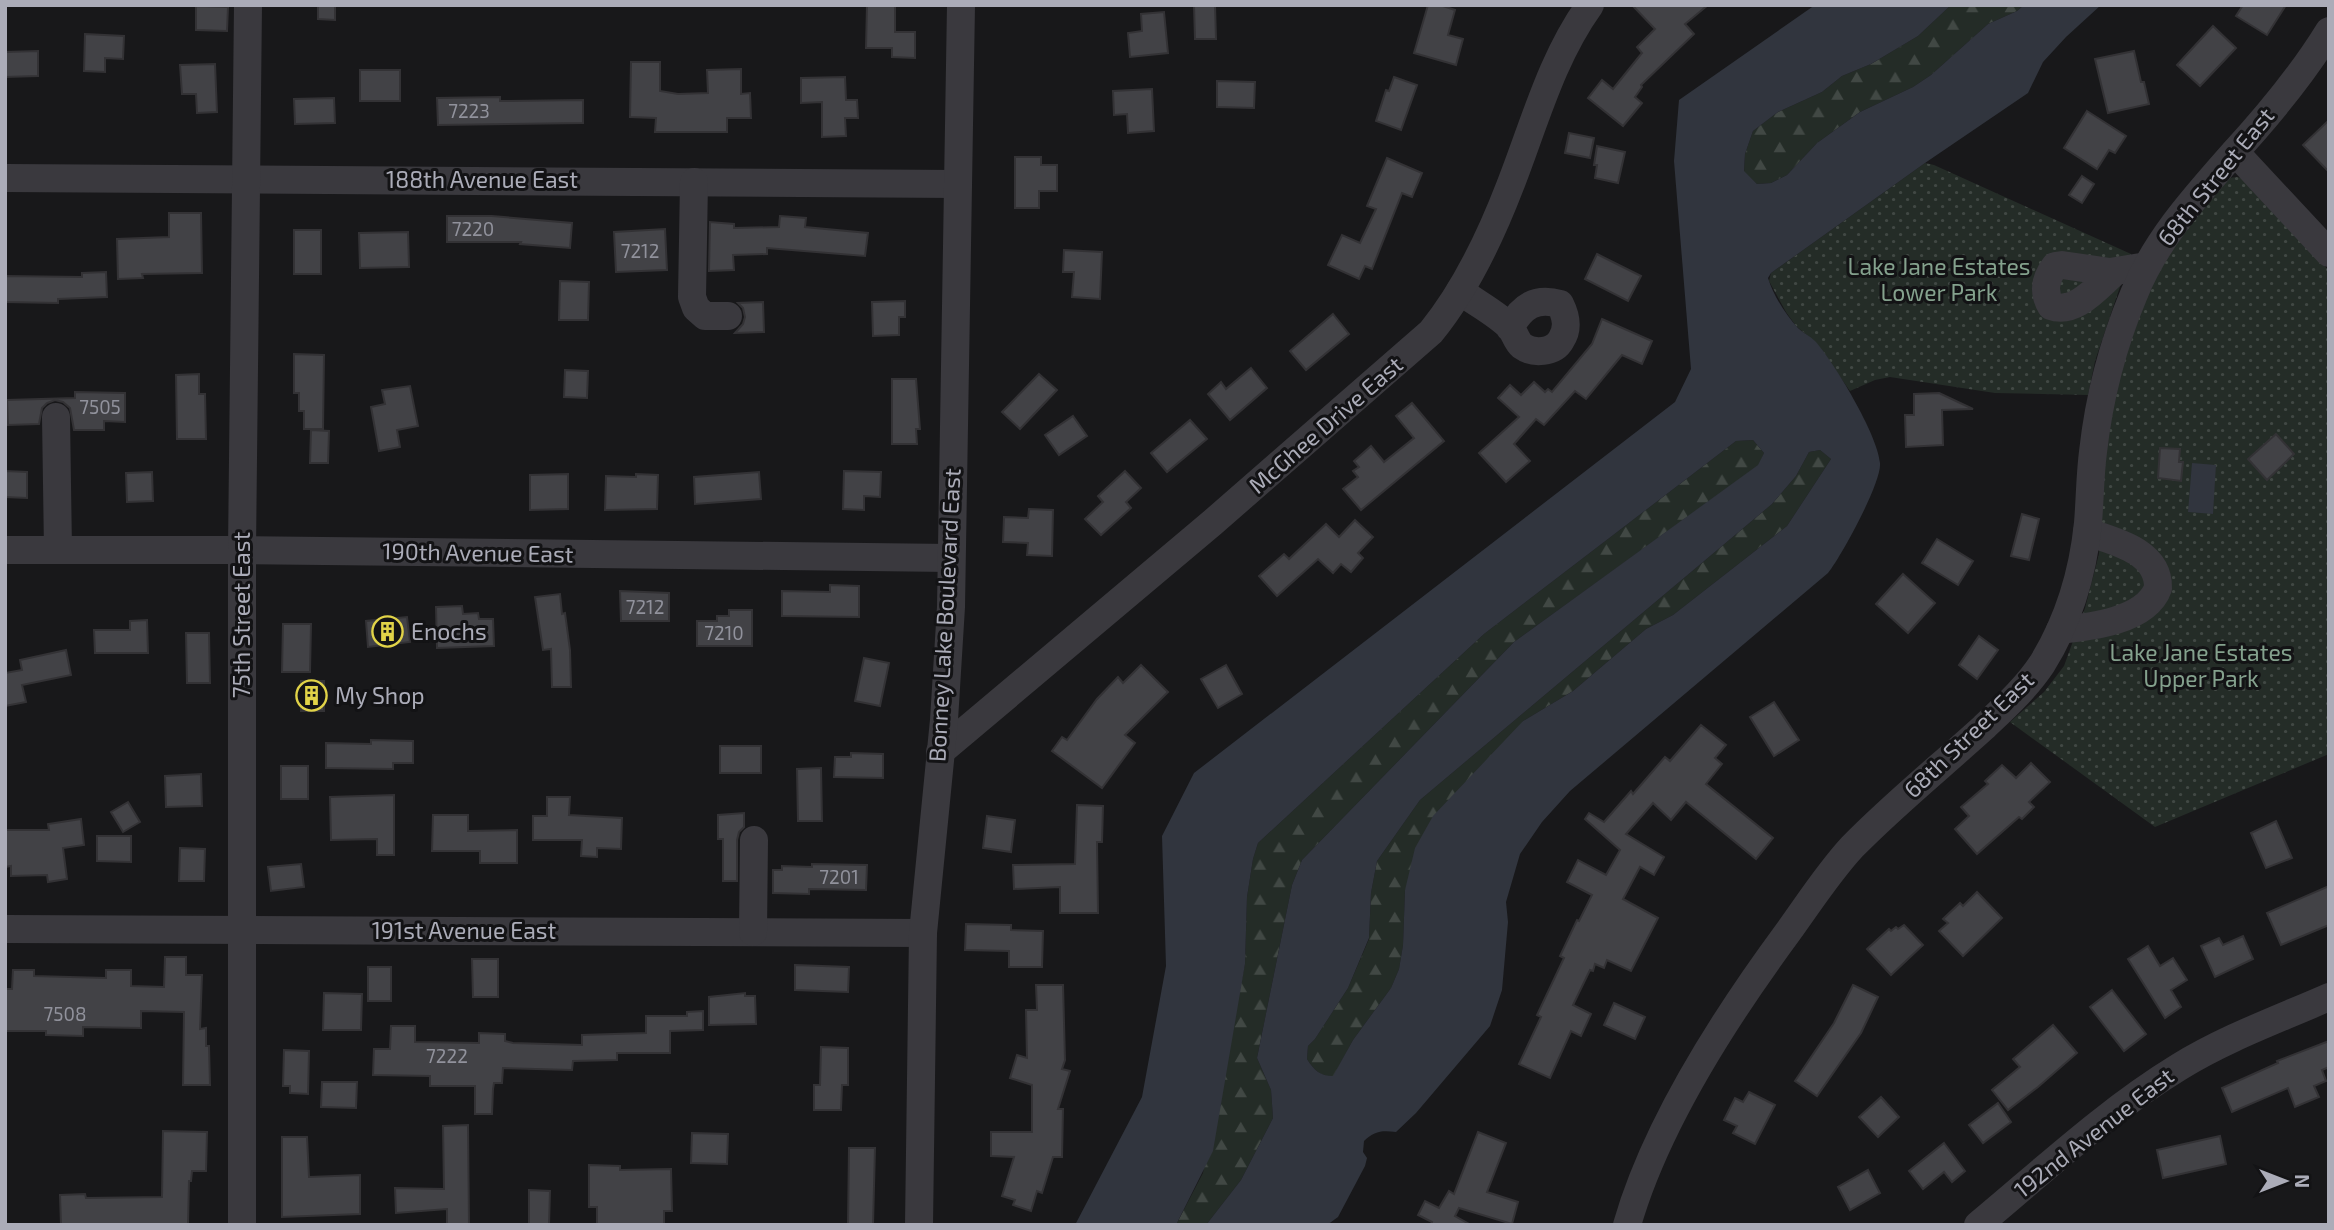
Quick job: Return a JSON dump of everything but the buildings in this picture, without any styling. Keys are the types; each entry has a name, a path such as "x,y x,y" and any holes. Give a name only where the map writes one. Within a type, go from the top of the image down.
{"street":[{"name":"75th Street East","path":"242,1225 241,930 248,5"},
{"name":"Bonney Lake Boulevard East","path":"919,1225 923,933 949,654 961,5"},
{"name":"McGhee Drive East","path":"940,752 1212,523 1410,351 1439,322 1478,259 1563,48 1590,5"},
{"name":"68th Street East","path":"1627,1225 1649,1164 1688,1084 1775,949 1829,874 1852,847 2017,696 2042,663 2060,630 2082,568 2093,452 2105,379 2127,311 2147,266 2196,195 2281,97 2329,31"},
{"path":"2235,152 2329,253"},
{"name":"188th Avenue East","path":"5,178 958,184"},
{"path":"694,182 692,297 696,308 705,316 729,316"},
{"path":"2116,271 2147,266"},
{"path":"1460,291 1510,328"},
{"path":"56,417 58,550"},
{"path":"2060,630 2102,626 2147,605 2158,588 2155,569 2131,547 2087,532"},
{"name":"190th Avenue East","path":"5,550 951,558"},
{"path":"753,932 754,840"},
{"name":"191st Avenue East","path":"5,929 923,933"},
{"name":"192nd Avenue East","path":"1978,1225 2119,1109 2169,1073 2213,1048 2329,997"}],"green space":[{"path":"1951,5 2024,5 1988,24 1931,75 1913,87 1860,112 1817,143 1787,175 1771,183 1757,184 1744,172 1745,154 1753,131 1778,112 1822,92 1842,76 1871,64 1918,36"},
{"name":"Lake Jane Estates Lower Park","path":"1925,163 2131,254 2095,361 2088,395 1995,393 1890,377 1875,380 1850,391 1816,343 1796,326 1786,312 1769,281 1771,273"},
{"name":"Lake Jane Estates Upper Park","path":"2237,177 2254,185 2329,271 2329,754 2155,827 2010,722 2044,692 2064,666 2085,608 2099,554 2105,455 2111,410 2123,362 2153,279 2197,207 2228,178"},
{"path":"1753,440 1764,453 1759,465 1514,642 1302,860 1292,885 1257,1058 1271,1090 1273,1118 1241,1180 1206,1225 1176,1225 1203,1173 1245,964 1247,897 1258,843 1484,634 1736,441"},
{"path":"1820,450 1831,459 1787,526 1673,615 1646,629 1573,691 1523,721 1405,890 1403,945 1399,969 1391,988 1353,1040 1333,1077 1318,1072 1307,1059 1308,1046 1348,988 1369,939 1371,893 1377,861 1420,800 1772,504 1796,476 1809,452"}],"shaded area":[{"path":"1815,5 1951,5 1918,36 1871,64 1842,76 1822,92 1778,112 1753,131 1745,154 1744,171 1757,184 1771,183 1787,175 1817,143 1860,112 1913,87 1931,75 1988,24 2024,5 2101,5 2043,62 2028,93 1771,273 1768,278 1780,304 1798,328 1815,341 1833,365 1872,435 1880,463 1868,502 1828,573 1570,791 1542,822 1520,854 1506,902 1508,922 1502,990 1490,1026 1416,1113 1396,1132 1378,1132 1364,1141 1363,1152 1367,1158 1365,1166 1338,1217 1327,1225 1206,1225 1241,1180 1273,1118 1271,1090 1257,1058 1292,885 1302,860 1514,642 1758,465 1764,453 1753,440 1736,441 1484,634 1258,843 1247,897 1245,964 1213,1151 1176,1225 1075,1225 1142,1097 1166,966 1162,836 1194,773 1675,402 1691,369 1674,161 1679,100","holes":["1820,450 1831,459 1787,526 1673,615 1646,629 1573,691 1523,721 1433,816 1415,848 1405,890 1403,945 1399,969 1391,988 1353,1040 1333,1076 1321,1074 1315,1069 1307,1059 1308,1046 1348,988 1369,938 1371,893 1377,861 1420,800 1772,504 1796,476 1809,452"]},
{"path":"2192,463 2216,465 2213,514 2188,512"}],"place":[{"name":"Enochs","path":"388,632"},
{"name":"My Shop","path":"312,696"}]}
